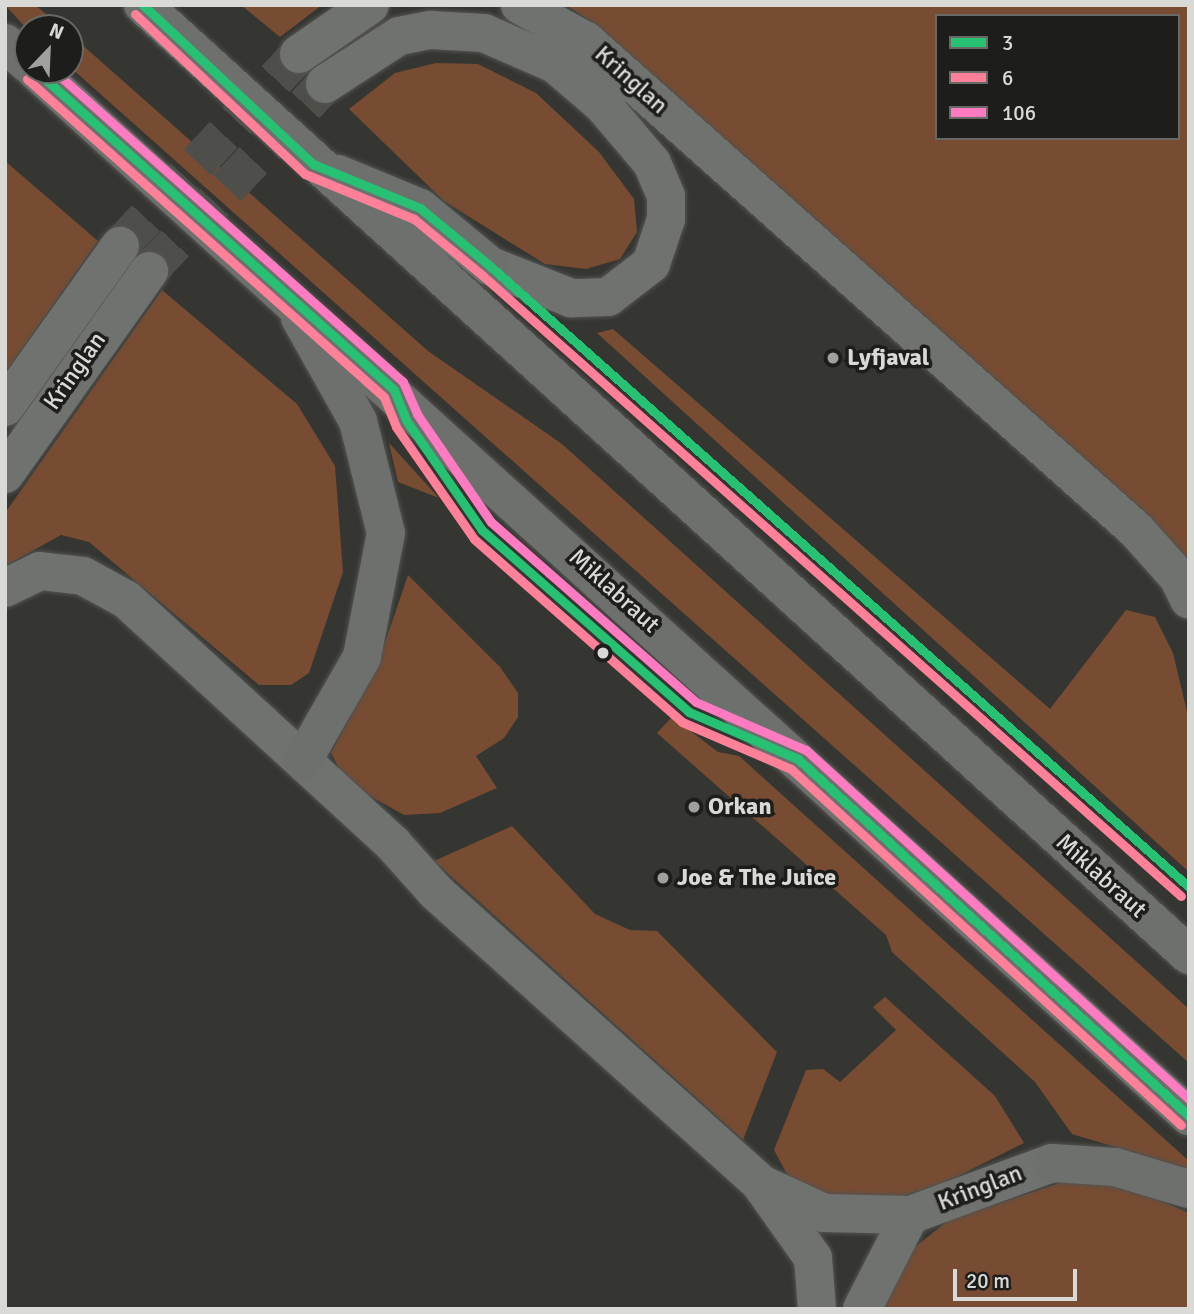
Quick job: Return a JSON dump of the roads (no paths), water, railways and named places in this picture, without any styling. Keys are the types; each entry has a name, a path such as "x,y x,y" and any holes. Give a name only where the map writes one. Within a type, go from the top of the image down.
{"highway":[{"name":"Miklabraut","path":"142,5 313,164 1189,955"},
{"name":"Miklabraut","path":"51,84 284,289 1189,1116"},
{"path":"313,164 420,208 490,266"},
{"path":"284,289 358,421 386,533 362,657 303,760"},
{"path":"1052,1163 1115,1167 1189,1189"}],"street":[{"path":"299,54 370,5"},
{"name":"Kringlan","path":"520,5 597,50 1136,530 1178,577 1189,600"},
{"name":"Kringlan","path":"325,84 399,36 484,33 555,64 602,104 652,163 666,196 666,219 651,264 608,297 571,299 490,266"},
{"name":"Kringlan","path":"5,407 120,246"},
{"name":"Kringlan","path":"5,474 149,271"},
{"name":"Kringlan","path":"5,588 40,571 83,576 127,600 303,760 436,892 761,1184 813,1258 817,1309"},
{"name":"Kringlan","path":"761,1184 824,1213 910,1215 1052,1163"},
{"name":"Kringlan","path":"862,1309 910,1215"}],"tunnel":[{"path":"120,246 299,54"},
{"path":"149,271 325,84"}],"place":[{"name":"Lyfjaval","path":"833,358"},
{"name":"Orkan","path":"694,807"},
{"name":"Joe & The Juice","path":"663,878"}]}
